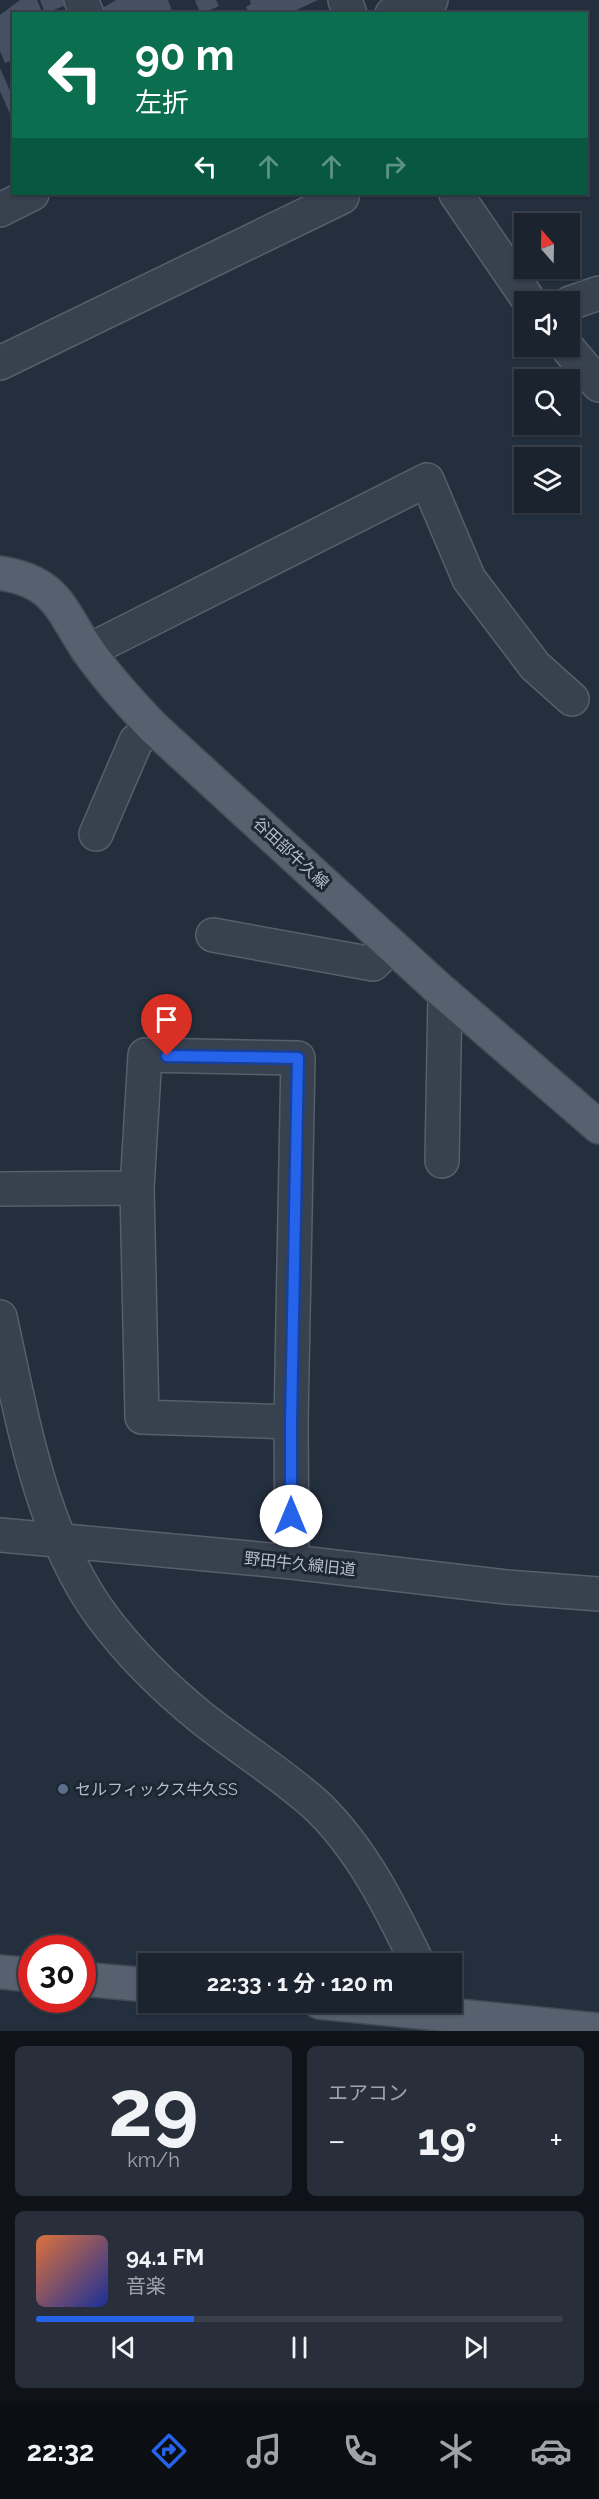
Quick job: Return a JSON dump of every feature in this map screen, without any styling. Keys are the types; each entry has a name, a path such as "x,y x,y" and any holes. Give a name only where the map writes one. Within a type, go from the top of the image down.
{"main road":[{"name":"谷田部牛久線","path":"0,573 29,579 39,584 60,605 88,651 121,694 153,727 445,994 599,1127"},
{"path":"0,1972 18,1974"},
{"path":"96,1980 138,1984"},
{"path":"416,2013 599,2030"}],"street":[{"path":"398,12 431,0"},
{"path":"0,210 30,195"},
{"path":"457,195 522,291"},
{"path":"0,363 342,197"},
{"path":"580,300 599,293"},
{"path":"575,357 599,385"},
{"path":"88,651 426,480 469,579 535,666 572,699"},
{"path":"96,834 136,741 153,727"},
{"path":"213,935 373,964 392,946"},
{"path":"442,1161 445,994"},
{"path":"291,1422 142,1417 137,1188 145,1055 298,1058 291,1422 292,1562"},
{"path":"0,1190 137,1188"},
{"path":"0,1317 37,1470 60,1542 101,1615 147,1668 203,1719 279,1774 316,1806 373,1878 412,1953"},
{"name":"野田牛久線旧道","path":"0,1535 292,1562 506,1587 599,1594"}],"building":[{"path":"20,0 37,0 42,12 12,12 12,61 5,63 0,51 0,15"},
{"path":"40,0 70,0 72,3 48,12 45,12"},
{"path":"116,0 168,0 172,12 102,12 101,9"},
{"path":"216,0 219,6 200,12 195,1"},
{"path":"250,0 318,0 292,12 248,12 246,7 251,4"},
{"path":"0,68 12,95 12,118 0,91"}],"place":[{"name":"セルフィックス牛久SS","path":"63,1789"}],"route":[{"path":"167,1056 298,1058 291,1516"}]}
